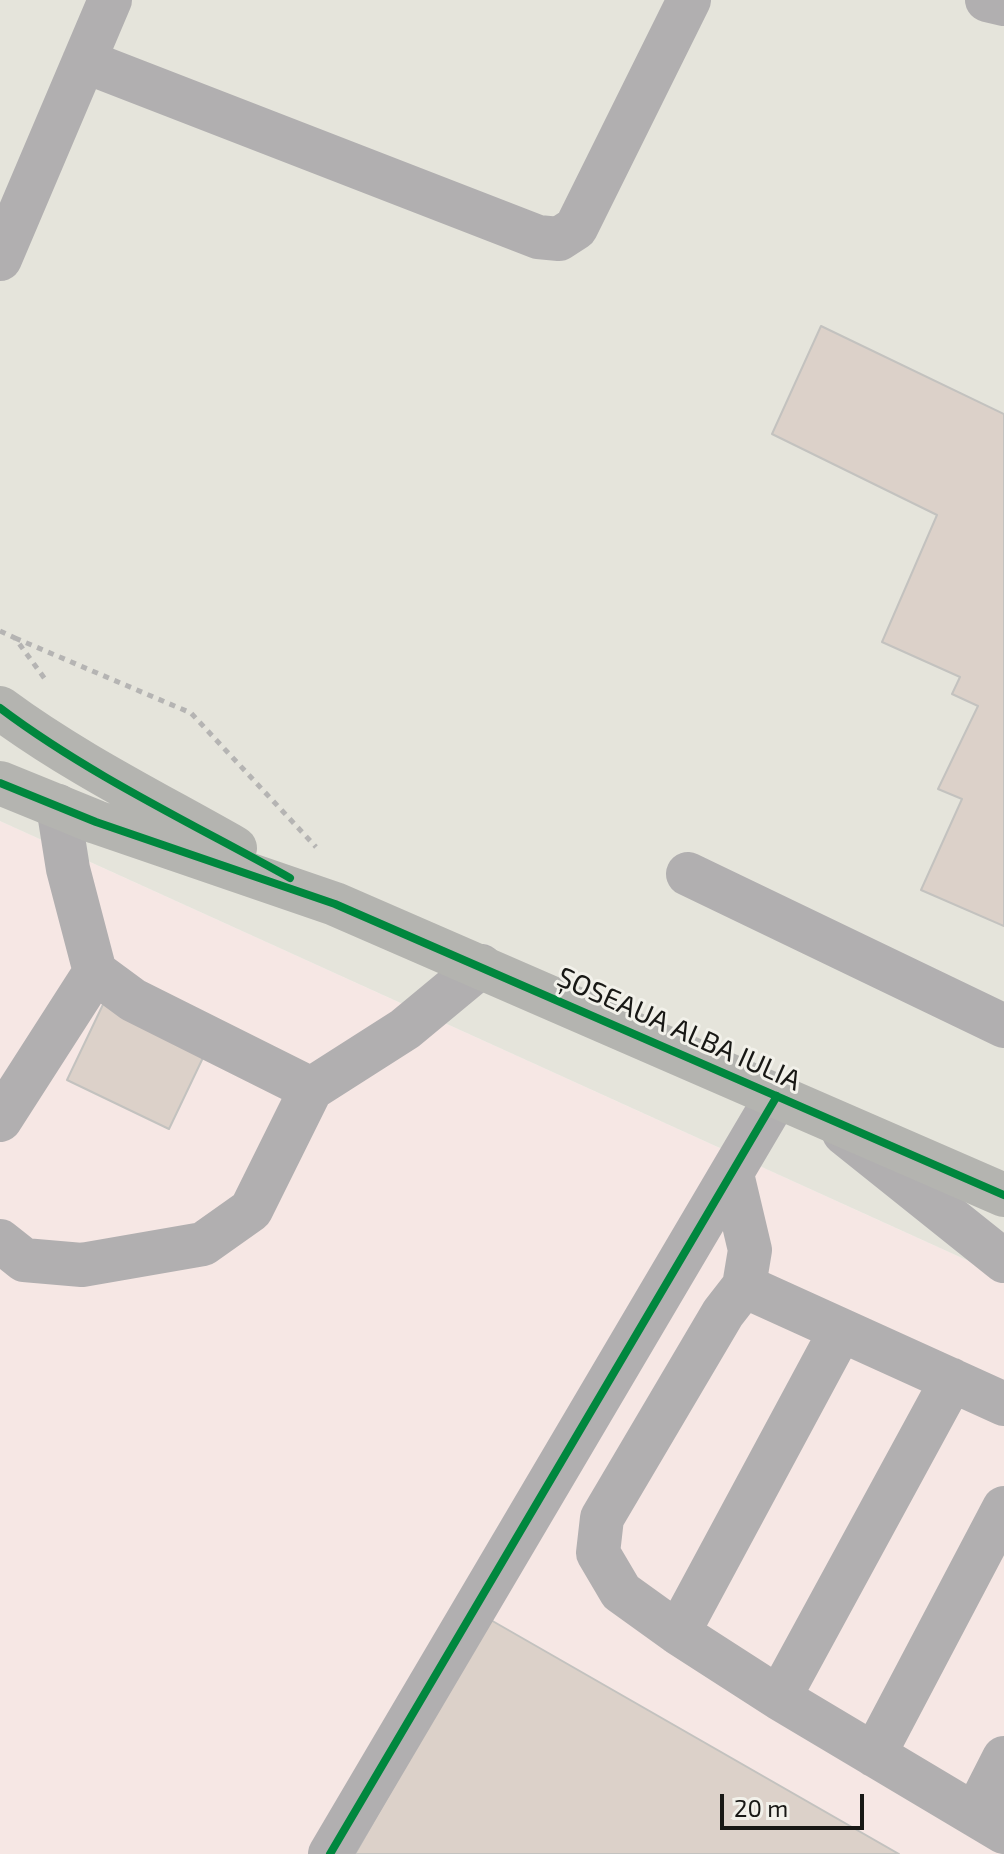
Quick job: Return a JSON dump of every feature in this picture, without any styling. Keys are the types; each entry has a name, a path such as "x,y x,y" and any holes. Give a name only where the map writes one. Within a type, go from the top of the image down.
{"main road":[{"name":"ȘOSEAUA ALBA IULIA","path":"0,708 122,784 335,904"},
{"name":"ȘOSEAUA ALBA IULIA","path":"0,783 96,822 335,904 1004,1195"}],"street":[{"path":"0,259 110,0"},
{"path":"84,61 538,237 559,239 576,228 689,0"},
{"path":"987,0 1004,4"},
{"path":"58,806 68,869 95,972 133,1000 311,1089"},
{"path":"688,874 1004,1026"},
{"path":"0,1241 24,1260 82,1265 203,1244 251,1210 311,1089 405,1029 481,966"},
{"path":"0,1120 95,972"},
{"path":"330,1854 777,1096"},
{"path":"824,1116 1004,1261"},
{"path":"732,1174 750,1250 744,1286 723,1313 602,1518 598,1553 621,1592 678,1633 779,1698 990,1824 1004,1758"},
{"path":"744,1286 1004,1404"},
{"path":"678,1633 841,1330"},
{"path":"779,1698 952,1380"},
{"path":"874,1755 1004,1508"}],"path":[{"path":"15,638 191,713 345,877 335,904"}],"shaded area":[{"path":"0,0 1004,0 1004,1277 0,821"},
{"path":"0,821 1004,1277 1004,1854 0,1854"}],"building":[{"path":"821,326 1004,414 1004,926 921,890 962,799 938,789 978,706 952,694 960,677 882,642 937,515 772,434"},
{"path":"108,994 210,1043 169,1129 67,1080"},
{"path":"489,1619 899,1854 355,1854"}],"cycle path":[{"path":"0,708 105,777 290,878"},
{"path":"0,783 96,822 335,904 1004,1195"},
{"path":"330,1854 777,1096"}]}
